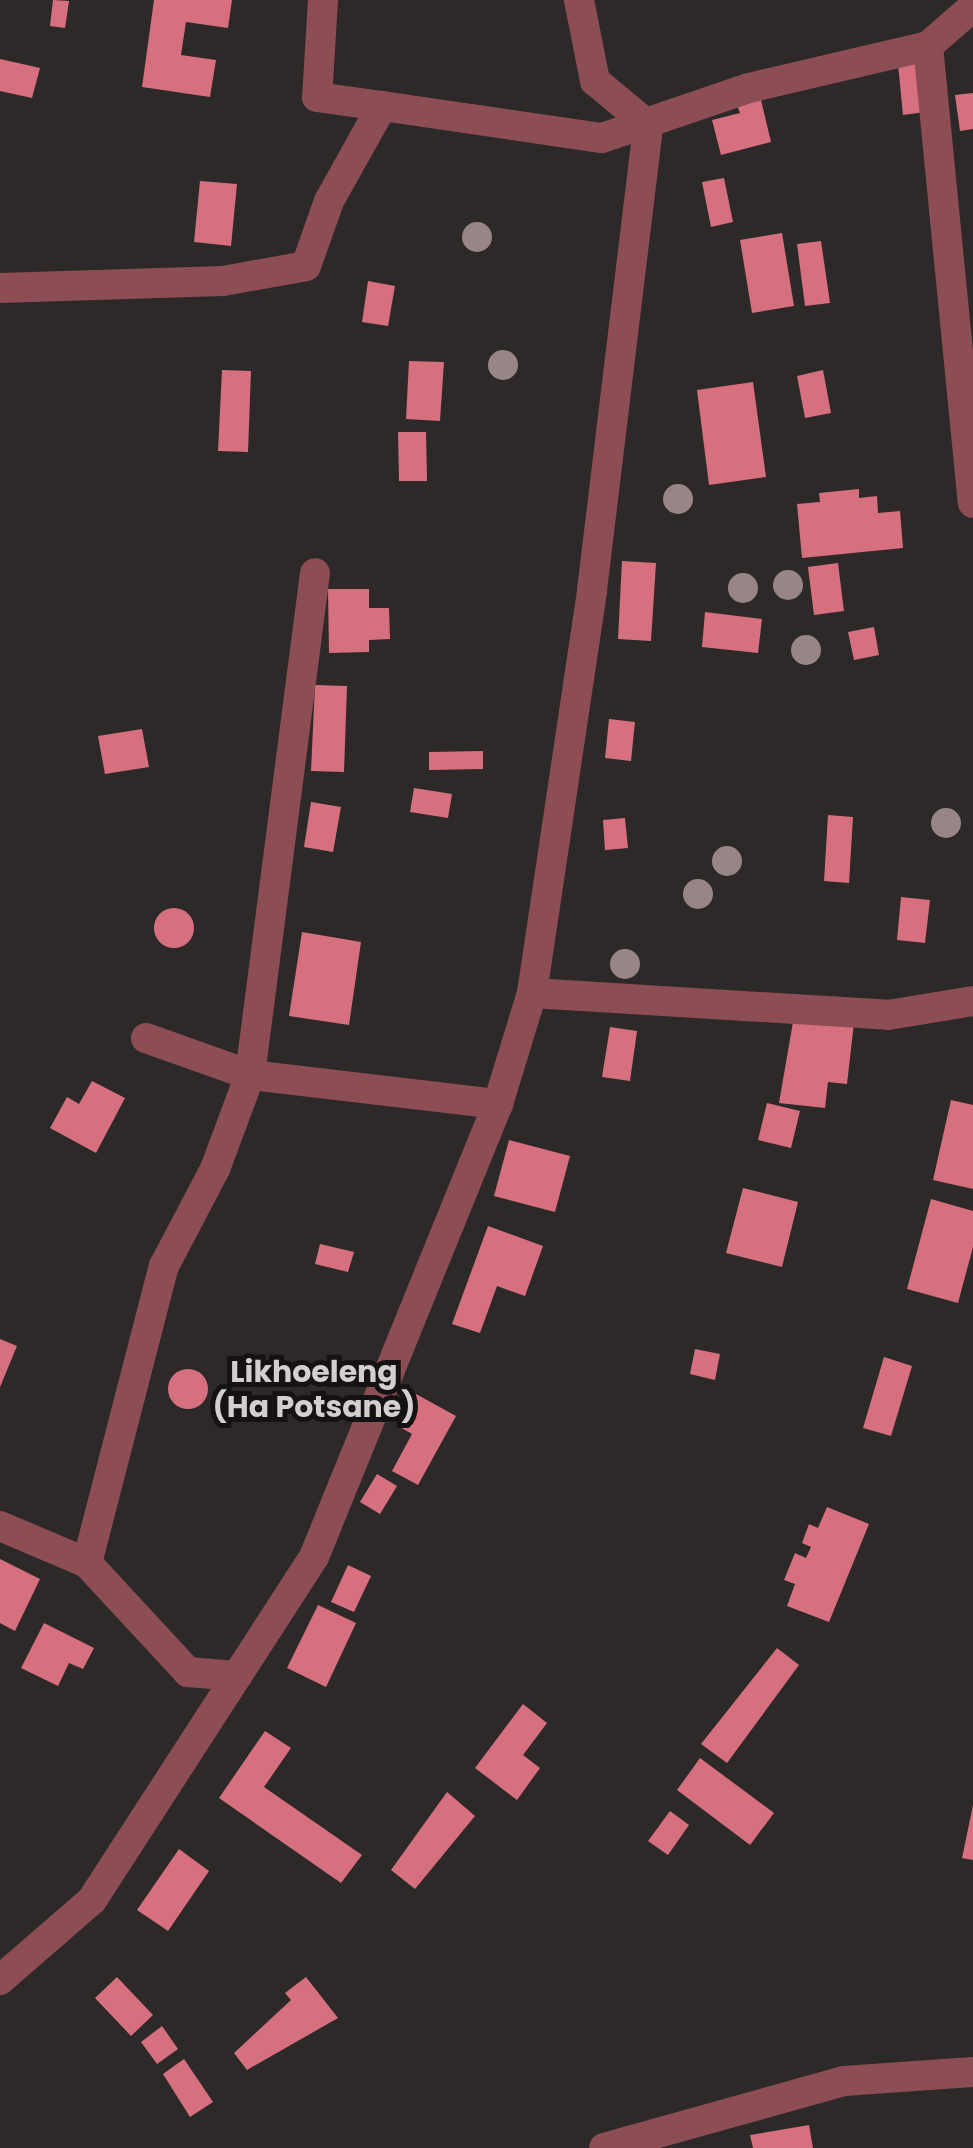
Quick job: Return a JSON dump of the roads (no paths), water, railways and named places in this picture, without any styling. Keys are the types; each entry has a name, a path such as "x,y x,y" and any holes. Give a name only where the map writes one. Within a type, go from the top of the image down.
{"street":[{"path":"323,0 318,97 602,138 749,88 928,46 973,6"},
{"path":"579,0 596,81 648,125"},
{"path":"928,46 973,503"},
{"path":"0,288 224,281 306,266 329,201 382,106"},
{"path":"0,1980 92,1900 314,1557 498,1104 532,992 592,590 648,125"},
{"path":"87,1563 164,1266 216,1169 250,1075 315,573"},
{"path":"532,992 888,1015 973,1001"},
{"path":"146,1038 250,1075 498,1104"},
{"path":"0,1526 87,1563 188,1672 237,1676"},
{"path":"604,2148 844,2081 973,2072"}],"district":[{"name":"Likhoeleng (Ha Potsane)","path":"314,1389"}]}
